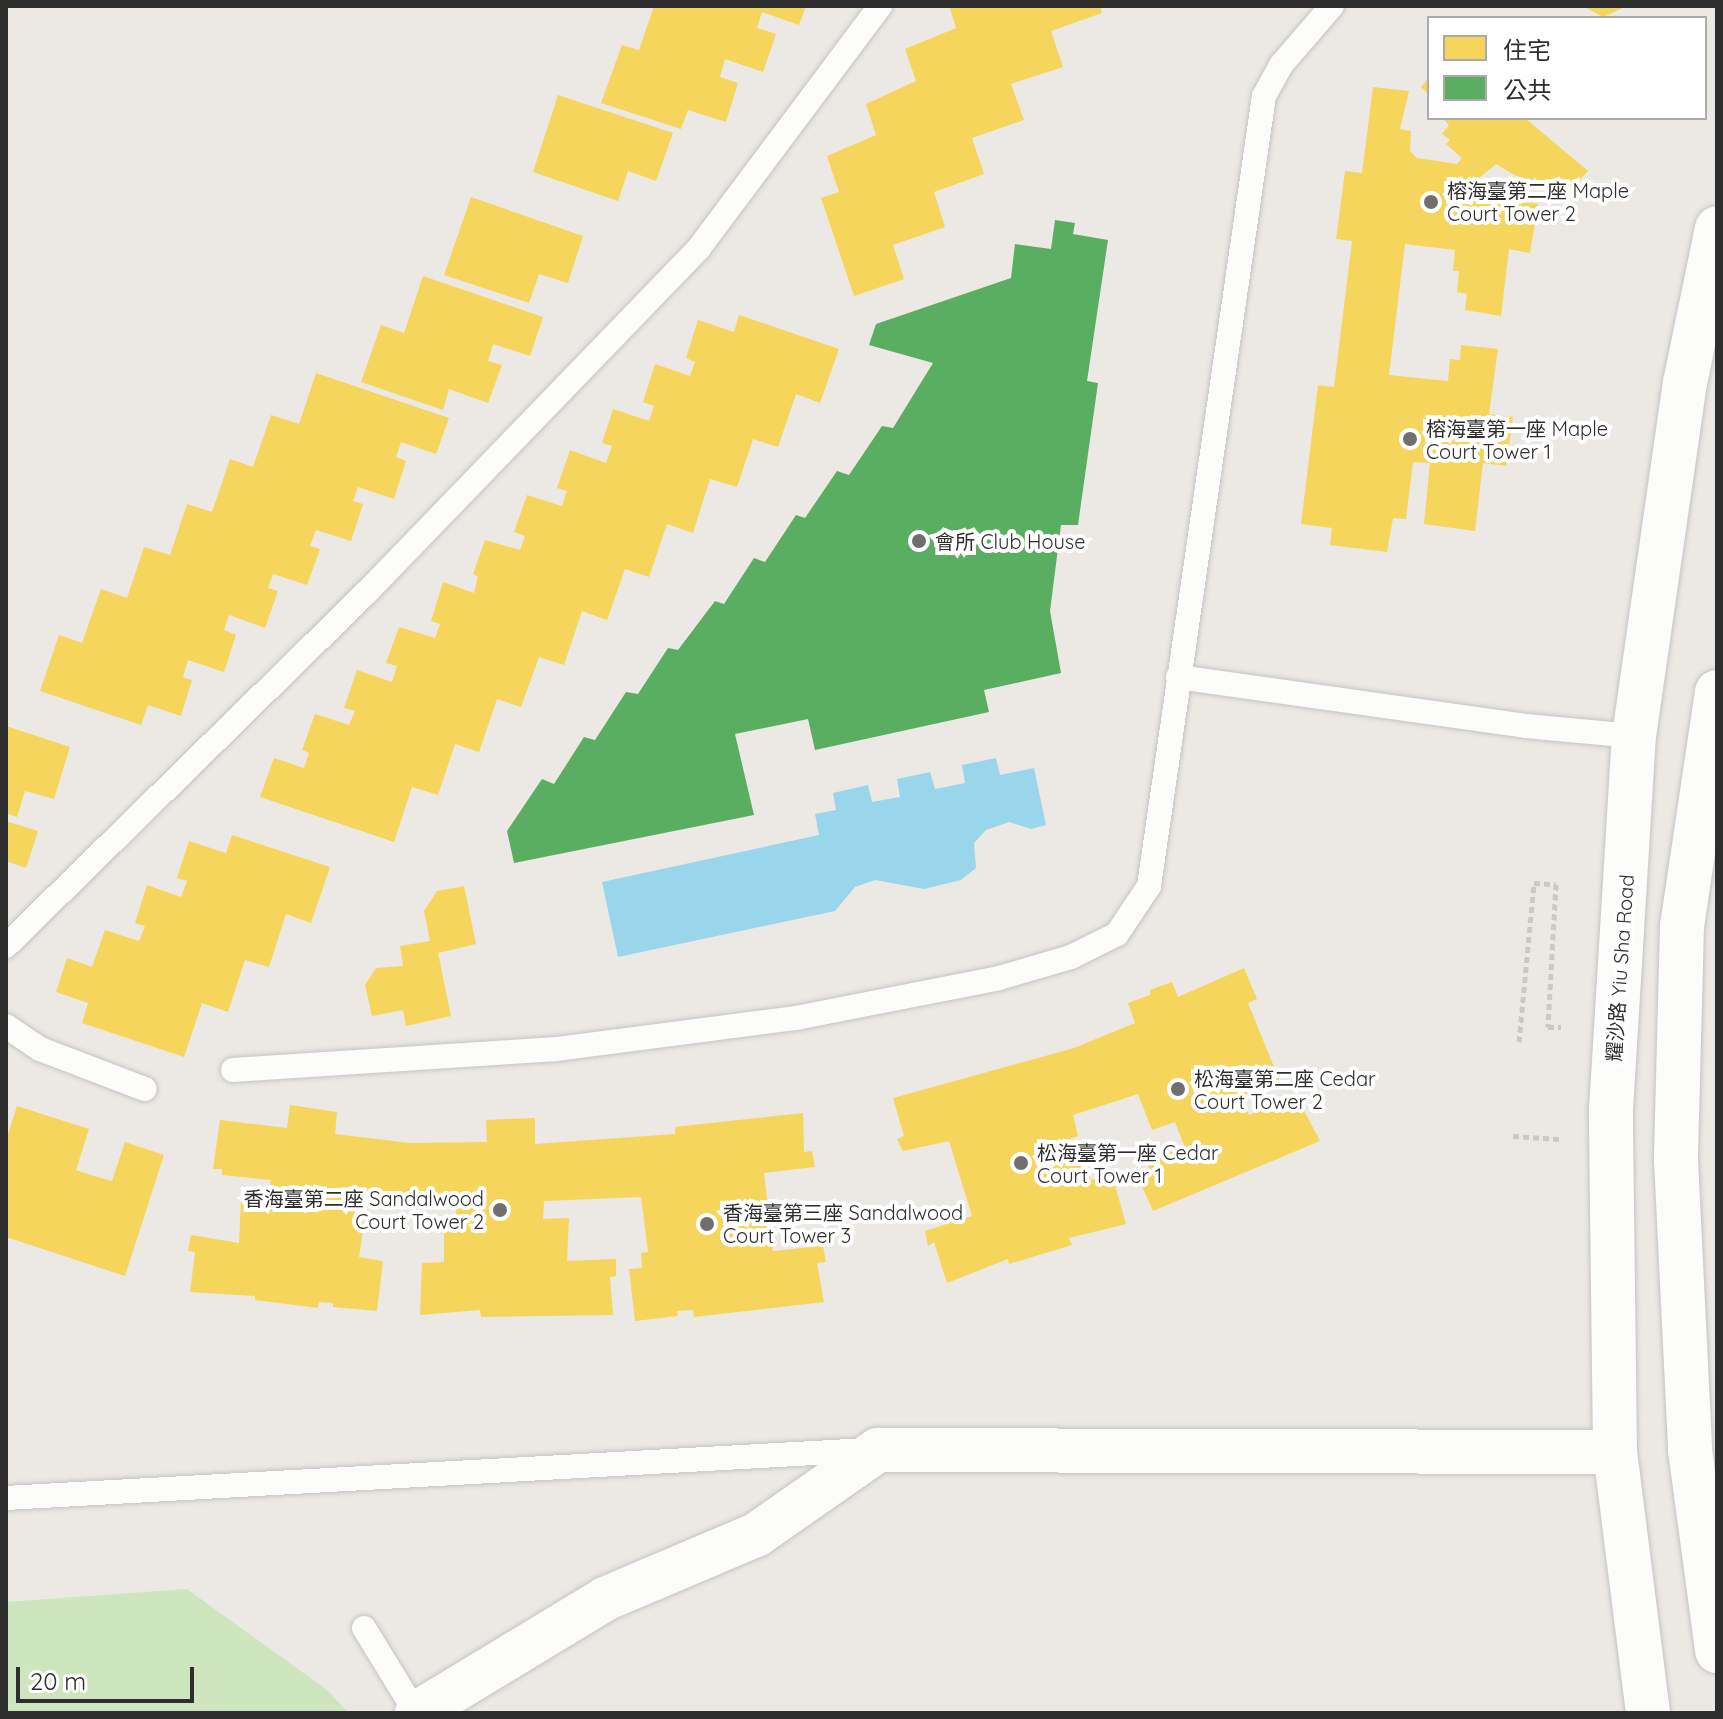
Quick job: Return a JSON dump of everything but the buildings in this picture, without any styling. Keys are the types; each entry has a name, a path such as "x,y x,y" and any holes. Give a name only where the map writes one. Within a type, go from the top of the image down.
{"street":[{"name":"耀沙路 Yiu Sha Road","path":"1648,1713 1615,1452 1611,1110 1634,736 1685,383 1717,228"},
{"path":"1717,692 1682,926 1676,1160 1690,1450 1717,1651"},
{"path":"417,1713 605,1599 756,1535 878,1450 1615,1452"}],"lane":[{"path":"6,946 366,593 699,248 880,6"},
{"path":"233,1070 556,1049 796,1018 999,978 1071,957 1117,934 1149,886 1264,96 1281,65 1332,6"},
{"path":"1178,677 1526,726 1634,736"},
{"path":"6,1026 40,1049 145,1089"},
{"path":"6,1498 878,1450"},
{"path":"364,1628 417,1713"}],"path":[{"path":"1519,1042 1534,883 1556,884 1548,1027 1571,1027"},
{"path":"1513,1136 1569,1139"}],"green space":[{"path":"187,1589 327,1690 349,1713 6,1713 6,1602"}],"water":[{"path":"996,758 1000,775 1034,768 1046,825 1031,829 1009,822 986,830 974,843 976,868 961,880 924,889 875,880 855,887 835,911 618,957 602,882 819,835 815,814 836,810 833,793 868,785 872,802 900,797 897,779 930,772 935,789 965,783 962,765"}],"place":[{"name":"榕海臺第二座 Maple Court Tower 2","path":"1431,202"},
{"name":"榕海臺第一座 Maple Court Tower 1","path":"1410,439"},
{"name":"會所 Club House","path":"919,541"},
{"name":"松海臺第二座 Cedar Court Tower 2","path":"1178,1089"},
{"name":"松海臺第一座 Cedar Court Tower 1","path":"1021,1163"},
{"name":"香海臺第二座 Sandalwood Court Tower 2","path":"500,1210"},
{"name":"香海臺第三座 Sandalwood Court Tower 3","path":"707,1224"}]}
